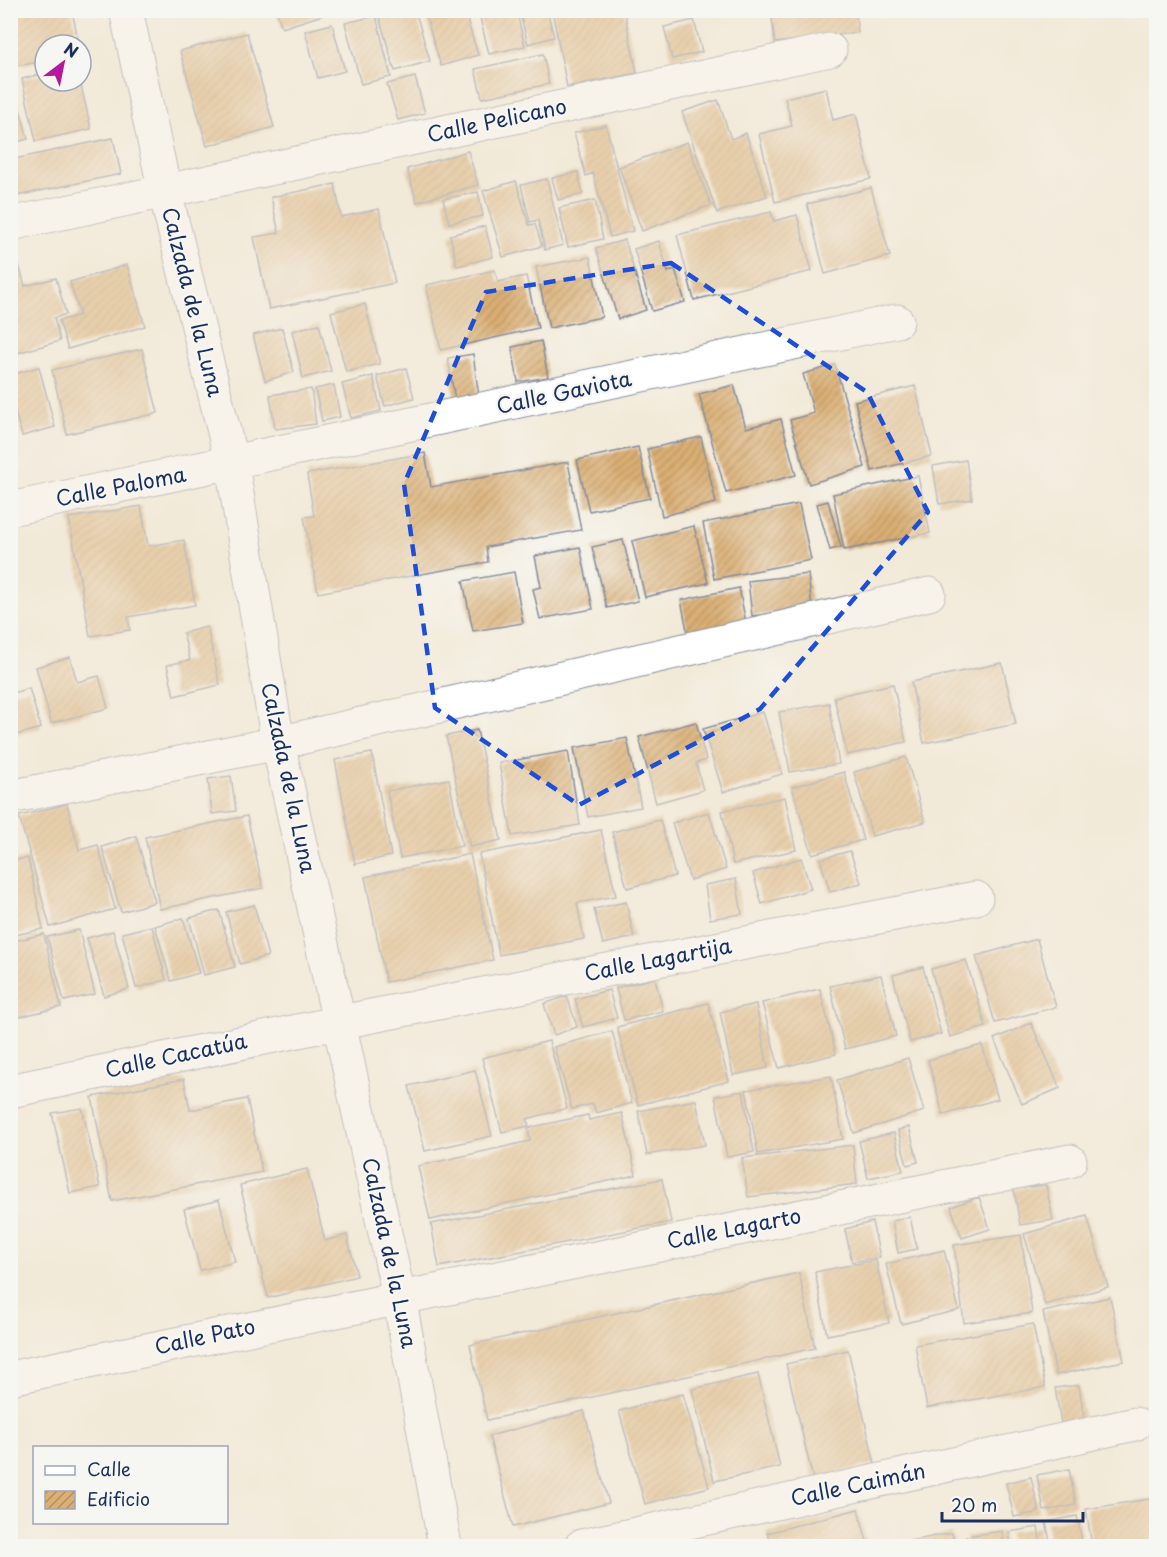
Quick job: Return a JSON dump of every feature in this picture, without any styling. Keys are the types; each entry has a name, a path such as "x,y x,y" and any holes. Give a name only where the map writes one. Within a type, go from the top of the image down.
{"street":[{"name":"Calzada de la Luna","path":"126,10 165,192 232,464 278,743 341,1022 399,1297 445,1546"},
{"name":"Calle Pelicano","path":"10,224 830,50"},
{"name":"Calle Gaviota","path":"232,464 897,321"},
{"name":"Calle Paloma","path":"10,509 232,464"},
{"path":"10,797 278,743 929,594"},
{"name":"Calle Lagartija","path":"341,1022 976,898"},
{"name":"Calle Cacatúa","path":"10,1091 341,1022"},
{"name":"Calle Lagarto","path":"399,1297 1070,1161"},
{"name":"Calle Pato","path":"10,1378 399,1297"},
{"name":"Calle Caimán","path":"581,1546 1135,1424"}],"highlighted area":[{"path":"671,263 867,392 928,512 760,709 579,805 435,708 404,484 486,292"}],"building":[{"path":"10,10 72,10 77,33 33,33 33,63 15,66 10,39"},
{"path":"276,10 335,10 335,11 282,28"},
{"path":"377,10 415,10 430,61 395,71"},
{"path":"446,10 464,10 478,55 441,66 426,17"},
{"path":"478,10 516,10 525,46 489,54"},
{"path":"519,10 547,10 554,37 528,44"},
{"path":"552,10 624,10 637,73 567,87"},
{"path":"771,10 855,10 858,32 775,43"},
{"path":"376,16 391,77 361,84 345,23"},
{"path":"694,20 702,52 672,59 664,27"},
{"path":"332,24 345,71 318,78 305,31"},
{"path":"247,33 274,127 207,146 180,51"},
{"path":"543,54 549,84 482,98 475,69"},
{"path":"33,76 33,93 83,93 91,129 36,141 22,79"},
{"path":"415,77 425,113 398,120 387,84"},
{"path":"826,88 833,120 856,114 871,179 775,202 759,134 792,126 785,98"},
{"path":"15,91 28,139 10,144 10,92"},
{"path":"718,100 731,139 746,133 767,196 717,213 682,112"},
{"path":"606,125 633,231 610,237 593,173 586,176 574,133"},
{"path":"113,138 121,174 16,196 10,160"},
{"path":"687,142 711,205 642,231 619,167"},
{"path":"468,151 478,185 417,202 407,169"},
{"path":"578,172 583,194 558,200 552,178"},
{"path":"547,179 563,245 545,250 538,220 530,222 521,185"},
{"path":"516,181 529,225 535,224 542,246 503,257 483,191"},
{"path":"335,184 341,217 379,209 395,283 269,309 254,237 279,233 271,197"},
{"path":"871,188 890,256 825,274 807,204"},
{"path":"478,192 483,216 449,223 443,199"},
{"path":"595,200 603,239 568,247 559,208"},
{"path":"771,212 774,221 797,215 812,271 694,300 677,235"},
{"path":"485,226 493,257 457,266 450,235"},
{"path":"625,240 646,310 618,319 596,248"},
{"path":"659,241 668,272 675,269 685,302 652,311 634,249"},
{"path":"15,251 25,286 56,278 66,314 54,318 60,341 10,355 10,253"},
{"path":"590,257 602,317 549,328 536,267"},
{"path":"127,265 145,326 68,349 59,321 80,315 70,282"},
{"path":"495,270 498,282 526,276 538,328 441,350 426,285"},
{"path":"365,304 380,364 346,372 331,312"},
{"path":"319,324 331,371 303,378 292,331"},
{"path":"282,328 294,372 265,381 253,335"},
{"path":"541,341 548,377 518,382 512,347"},
{"path":"142,349 158,413 67,434 52,370"},
{"path":"473,354 479,397 455,400 448,358"},
{"path":"835,365 865,467 809,484 790,420 814,413 803,374"},
{"path":"39,367 55,427 22,436 10,394 10,375"},
{"path":"406,368 414,398 385,406 377,376"},
{"path":"373,376 381,411 351,418 342,384"},
{"path":"334,385 340,417 322,421 315,389"},
{"path":"734,385 746,428 781,419 796,475 726,493 699,394"},
{"path":"915,386 932,456 872,471 855,401"},
{"path":"311,389 316,424 275,429 270,395"},
{"path":"701,437 716,503 662,516 647,449"},
{"path":"638,447 650,498 589,511 577,460"},
{"path":"425,453 431,487 568,462 581,530 486,547 488,562 318,593 304,517 314,516 307,474"},
{"path":"966,460 972,499 939,504 933,466"},
{"path":"918,476 930,533 844,550 833,494"},
{"path":"828,501 841,547 830,550 817,504"},
{"path":"799,504 811,560 714,579 703,523"},
{"path":"141,506 148,546 184,540 195,605 128,617 130,630 90,636 69,518"},
{"path":"694,526 708,583 645,597 632,541"},
{"path":"623,540 638,601 607,608 592,547"},
{"path":"580,547 593,609 540,619 533,589 541,587 535,556"},
{"path":"514,572 523,623 473,631 463,581"},
{"path":"808,574 812,609 752,616 748,581"},
{"path":"739,588 746,623 688,635 681,600"},
{"path":"207,627 220,685 174,696 167,665 190,660 183,633"},
{"path":"70,657 77,682 99,676 108,708 51,723 36,667"},
{"path":"1002,663 1016,724 924,743 911,682"},
{"path":"893,684 906,742 847,755 834,697"},
{"path":"29,688 41,728 16,735 10,718 10,694"},
{"path":"829,703 839,764 790,772 779,712"},
{"path":"763,712 782,774 723,792 703,729"},
{"path":"696,722 706,760 696,763 703,790 656,803 639,737"},
{"path":"477,730 501,840 470,847 446,736"},
{"path":"627,738 641,807 588,817 574,748"},
{"path":"568,751 580,825 512,836 499,763"},
{"path":"372,753 391,856 355,864 335,760"},
{"path":"906,757 925,822 872,836 854,772"},
{"path":"844,772 863,840 812,854 792,787"},
{"path":"231,776 236,811 212,814 208,779"},
{"path":"449,779 462,846 400,858 387,791"},
{"path":"785,797 796,850 733,864 722,811"},
{"path":"67,804 79,850 98,845 115,909 50,927 19,816"},
{"path":"709,812 726,869 690,880 672,823"},
{"path":"247,816 263,888 160,909 145,837"},
{"path":"660,820 675,876 627,888 612,832"},
{"path":"601,830 616,896 577,903 584,939 499,955 479,854"},
{"path":"136,836 155,902 121,912 102,847"},
{"path":"850,851 861,883 830,892 820,859"},
{"path":"470,854 493,960 386,982 365,877"},
{"path":"28,858 43,929 10,936 10,861"},
{"path":"801,858 811,889 762,904 753,873"},
{"path":"736,879 742,914 710,919 705,885"},
{"path":"626,902 634,937 603,944 594,909"},
{"path":"254,905 268,956 240,964 226,912"},
{"path":"219,910 235,967 204,975 189,918"},
{"path":"183,918 199,973 171,981 155,926"},
{"path":"152,926 166,980 136,988 122,933"},
{"path":"79,930 95,994 64,1001 47,937"},
{"path":"113,931 129,989 104,996 87,938"},
{"path":"44,934 61,1007 10,1019 10,942"},
{"path":"1037,939 1056,1007 995,1023 976,956"},
{"path":"966,960 986,1027 950,1037 931,969"},
{"path":"923,967 941,1034 910,1042 893,975"},
{"path":"881,975 896,1036 845,1049 830,986"},
{"path":"655,978 663,1011 624,1020 616,988"},
{"path":"820,989 836,1054 779,1068 762,1003"},
{"path":"609,990 617,1018 583,1027 575,999"},
{"path":"567,996 577,1027 554,1035 544,1004"},
{"path":"708,1003 729,1081 638,1105 617,1027"},
{"path":"756,1004 768,1068 733,1075 720,1012"},
{"path":"1031,1023 1060,1088 1022,1104 994,1039"},
{"path":"612,1031 632,1103 596,1113 593,1104 572,1109 554,1047"},
{"path":"549,1041 567,1108 527,1119 529,1126 502,1132 482,1058"},
{"path":"982,1045 998,1099 943,1115 928,1060"},
{"path":"908,1058 924,1111 854,1133 837,1080"},
{"path":"475,1070 492,1136 425,1151 409,1086"},
{"path":"831,1076 843,1139 758,1154 746,1090"},
{"path":"184,1079 190,1110 247,1099 262,1172 112,1201 92,1097"},
{"path":"743,1091 754,1152 727,1157 715,1096"},
{"path":"696,1100 705,1145 647,1155 638,1111"},
{"path":"82,1108 100,1187 70,1193 52,1113"},
{"path":"622,1113 636,1175 430,1220 418,1166 530,1141 528,1128 588,1115 589,1120"},
{"path":"909,1127 918,1162 907,1165 898,1130"},
{"path":"894,1133 903,1171 868,1178 859,1141"},
{"path":"853,1145 857,1184 748,1197 742,1158"},
{"path":"307,1169 325,1241 347,1235 357,1276 268,1298 240,1185"},
{"path":"662,1179 671,1222 439,1267 431,1224"},
{"path":"1046,1185 1053,1220 1020,1225 1014,1189"},
{"path":"979,1197 990,1229 962,1238 951,1207"},
{"path":"219,1200 235,1262 200,1270 184,1209"},
{"path":"1087,1216 1108,1287 1045,1305 1024,1234"},
{"path":"910,1217 917,1249 898,1253 892,1221"},
{"path":"872,1222 880,1257 852,1262 845,1229"},
{"path":"1021,1235 1032,1313 964,1323 954,1245"},
{"path":"944,1250 959,1310 901,1324 886,1264"},
{"path":"876,1260 889,1323 827,1335 815,1272"},
{"path":"799,1273 815,1348 487,1420 470,1345"},
{"path":"1110,1297 1124,1361 1056,1375 1043,1312"},
{"path":"1033,1324 1045,1387 927,1408 915,1345"},
{"path":"848,1350 875,1464 813,1479 786,1364"},
{"path":"758,1374 780,1467 714,1481 692,1389"},
{"path":"1079,1385 1084,1419 1061,1423 1055,1388"},
{"path":"683,1394 709,1487 645,1504 619,1411"},
{"path":"584,1411 609,1503 513,1527 489,1436"},
{"path":"1069,1469 1076,1505 1044,1511 1037,1475"},
{"path":"1031,1477 1039,1512 1014,1517 1006,1483"},
{"path":"1156,1498 1156,1546 1092,1546 1086,1509"},
{"path":"858,1509 867,1541 846,1546 771,1546 767,1533"},
{"path":"1077,1516 1083,1546 1051,1546 1046,1522"},
{"path":"1038,1527 1041,1546 1011,1546 1009,1532"},
{"path":"1002,1531 1004,1546 968,1546 966,1536"},
{"path":"952,1533 955,1546 888,1546 888,1545"}]}
